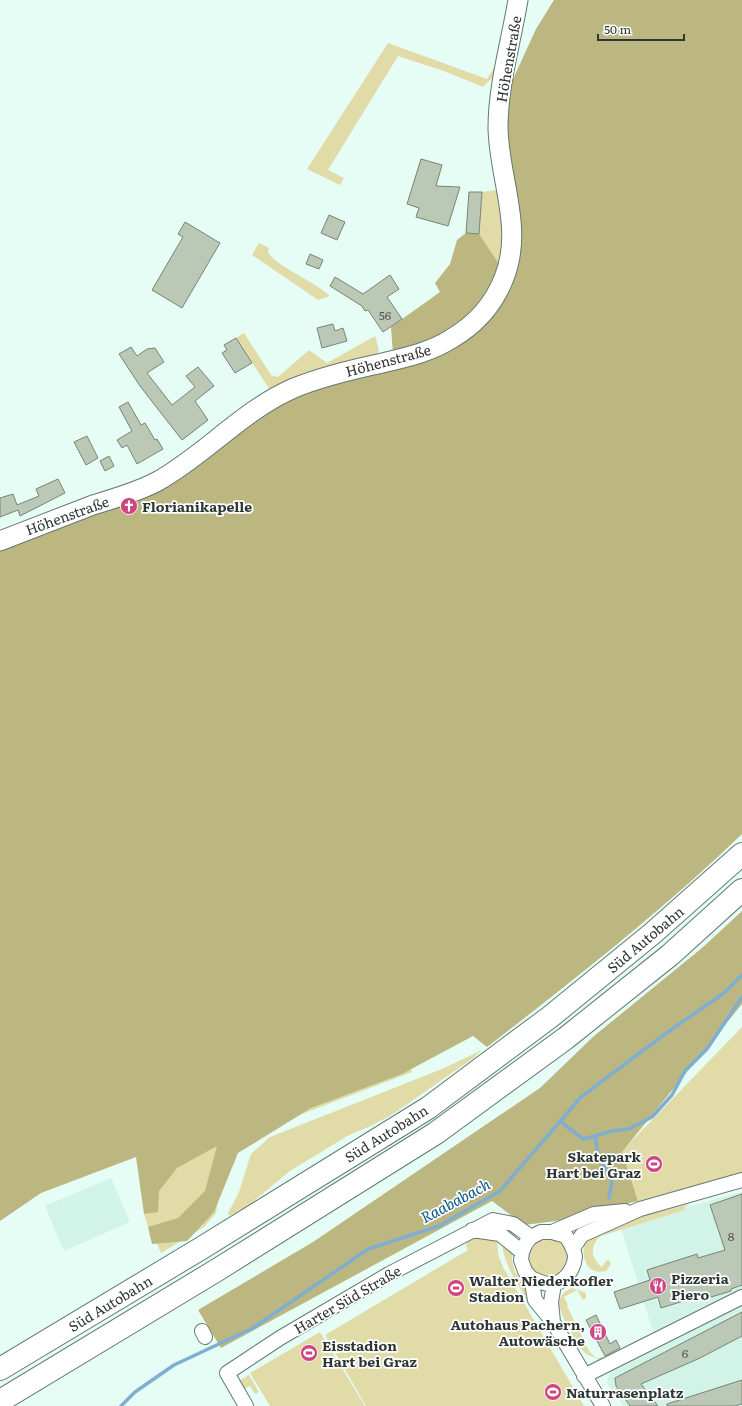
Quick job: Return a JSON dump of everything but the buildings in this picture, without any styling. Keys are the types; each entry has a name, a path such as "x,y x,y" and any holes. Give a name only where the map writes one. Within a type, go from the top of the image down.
{"highway":[{"name":"Süd Autobahn","path":"0,1369 200,1249 428,1108 556,1012 653,933 742,854"},
{"name":"Süd Autobahn","path":"0,1401 218,1270 436,1133 566,1038 670,955 742,890"}],"street":[{"name":"Höhenstraße","path":"0,540 158,481 259,408 294,388 337,374 426,351 454,338 476,321 491,303 500,287 505,277 511,252 512,214 499,141 499,115 500,92 518,0"},
{"path":"573,1248 582,1234 640,1209 742,1180"},
{"path":"552,1232 594,1214 640,1209"},
{"name":"Harter Süd Straße","path":"246,1406 227,1373 280,1338 375,1282 471,1230 493,1220 514,1224 531,1237"},
{"path":"471,1230 500,1234 522,1252"},
{"path":"541,1232 552,1232 566,1236 573,1248 575,1257 570,1273 564,1279 548,1285 531,1278 524,1271 521,1260 522,1252 526,1243 531,1237 541,1232"},
{"path":"531,1278 536,1300 553,1322 603,1406"},
{"path":"553,1322 551,1302 554,1284"},
{"path":"584,1376 742,1297"}],"shaded area":[{"path":"554,0 742,0 742,834 649,917 585,970 487,1047 473,1036 402,1074 311,1108 238,1153 214,1212 187,1241 152,1244 148,1227 178,1218 205,1191 217,1146 177,1168 159,1191 158,1212 144,1214 136,1157 41,1193 0,1221 0,545 118,505 275,399 396,365 501,299 508,90 536,29"},
{"path":"388,43 487,79 498,61 494,76 483,87 444,71 398,56 328,170 344,178 340,185 307,169"},
{"path":"504,189 502,268 479,234 482,192"},
{"path":"466,233 479,234 502,268 491,294 446,336 393,354 391,327 440,292 435,283 450,264 457,240"},
{"path":"259,243 269,248 268,252 279,263 330,296 318,300 252,255"},
{"path":"244,333 271,375 278,377 309,350 327,363 375,336 379,350 376,356 304,373 270,390 236,338"},
{"path":"742,911 742,1004 622,1152 638,1201 556,1221 524,1225 492,1201 221,1348 198,1310 313,1242 540,1088 594,1036 702,948"},
{"path":"742,1027 742,1173 638,1201 621,1152"},
{"path":"402,1046 412,1072 281,1122 237,1151 219,1194 216,1213 204,1227 161,1253 150,1227 148,1227 144,1214 147,1214 145,1173"},
{"path":"482,1050 472,1059 393,1114 371,1126 349,1135 290,1171 249,1205 229,1216 228,1213 239,1192 251,1154 270,1137 442,1069"},
{"path":"111,1178 130,1222 64,1251 45,1206"},
{"path":"742,1192 742,1290 654,1335 620,1225"},
{"path":"689,1204 684,1210 601,1236 597,1239 593,1247 595,1260 602,1267 607,1260 609,1260 611,1264 606,1271 599,1272 593,1270 586,1263 584,1257 584,1245 586,1239 621,1221"},
{"name":"Walter Niederkofler Stadion","path":"497,1235 498,1254 503,1267 584,1406 366,1406 325,1335 468,1250 466,1246 467,1241 475,1236"},
{"path":"501,1237 512,1250 512,1261 515,1272 525,1286 527,1300 507,1263"},
{"path":"540,1237 561,1239 571,1258 559,1276 545,1278 533,1272 527,1260 530,1246"},
{"path":"572,1288 586,1293 586,1298 583,1300 577,1290 564,1297 589,1351 596,1358 606,1358 641,1338 644,1340 601,1361 585,1353 569,1328 559,1304 560,1298 563,1294"},
{"path":"742,1304 742,1406 624,1406 607,1383 610,1371"},
{"name":"Eisstadion Hart bei Graz","path":"320,1332 365,1406 270,1406 250,1373"},
{"path":"249,1375 259,1392 255,1394 250,1386 242,1390 239,1385 240,1380"}],"waterway":[{"name":"Raababach","path":"121,1406 135,1392 174,1365 253,1328 368,1249 439,1226 500,1191 581,1097 665,1034 724,993 742,975"},
{"path":"595,1136 611,1131 629,1129 652,1117 672,1095 685,1071 707,1049 742,997"},
{"path":"561,1122 583,1139 595,1136 598,1155 612,1181 609,1198"}],"place":[{"name":"Florianikapelle","path":"129,506"},
{"name":"Skatepark Hart bei Graz","path":"654,1164"},
{"name":"Pizzeria Piero","path":"658,1286"},
{"name":"Walter Niederkofler Stadion","path":"456,1288"},
{"name":"Autohaus Pachern, Autowäsche","path":"598,1332"},
{"name":"Eisstadion Hart bei Graz","path":"309,1353"},
{"name":"Naturrasenplatz","path":"553,1392"}]}
